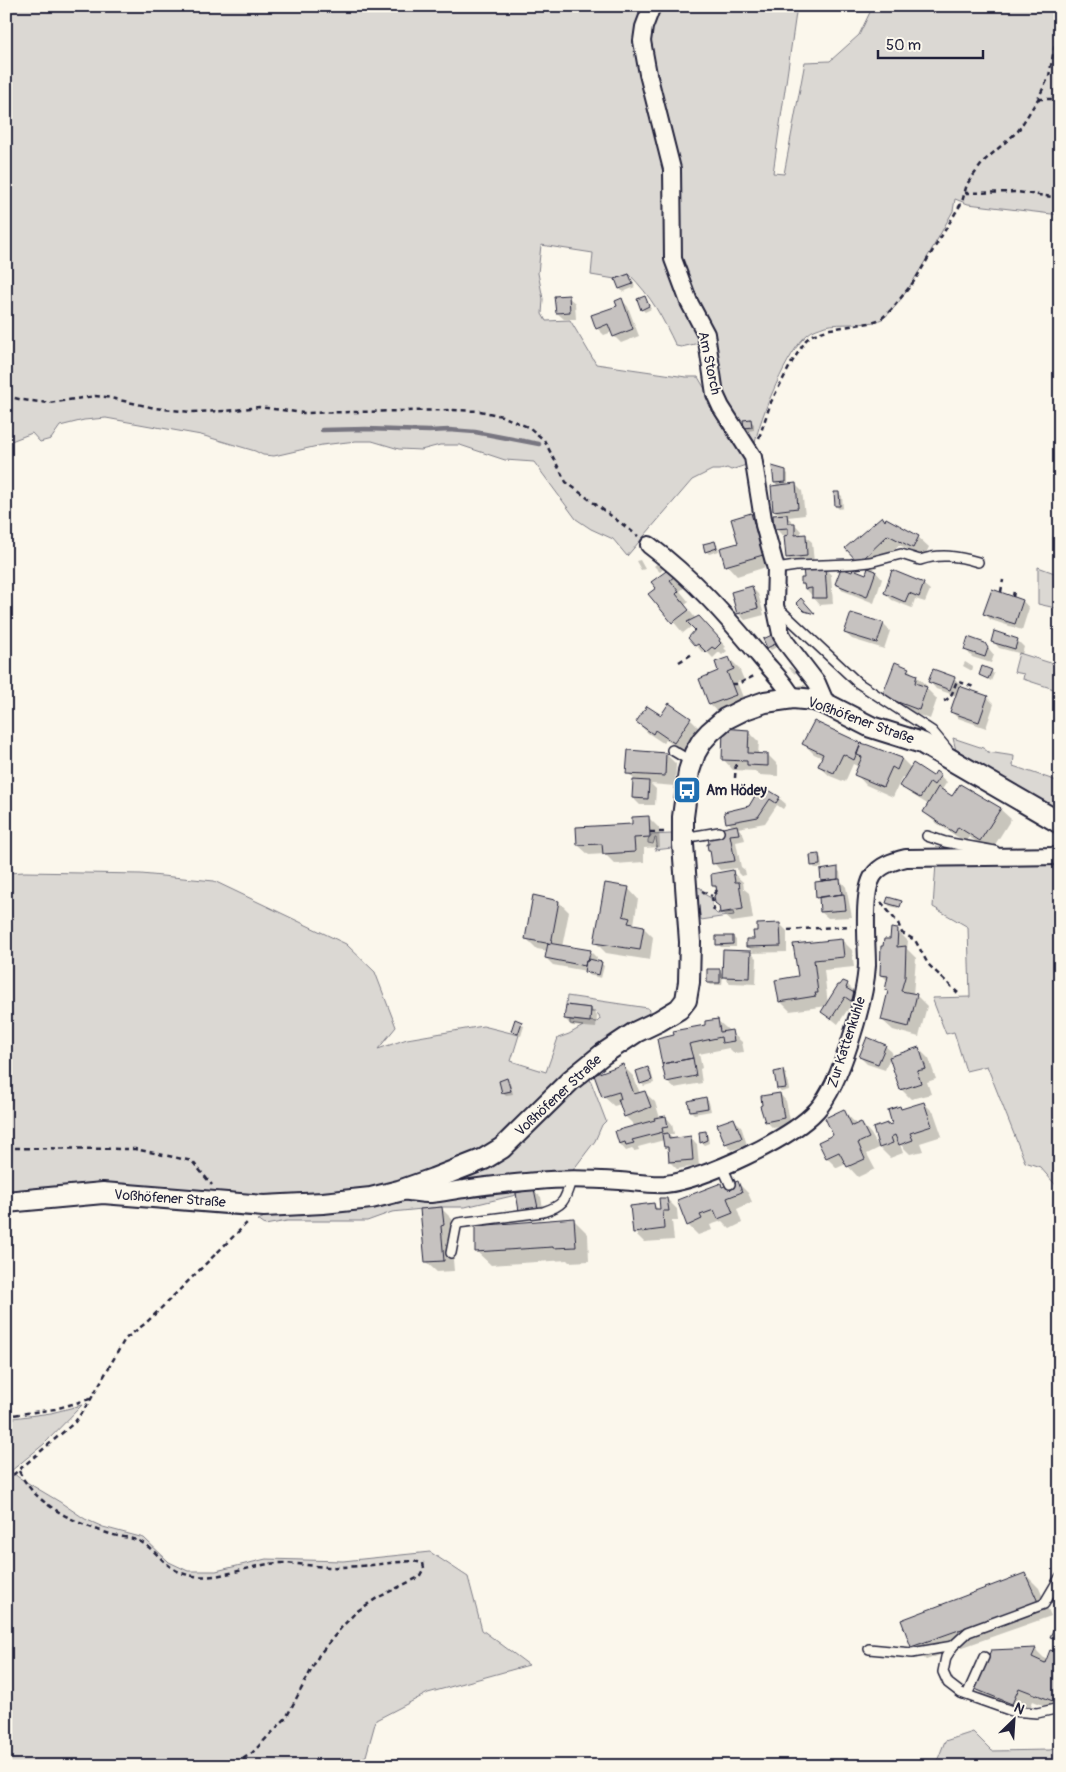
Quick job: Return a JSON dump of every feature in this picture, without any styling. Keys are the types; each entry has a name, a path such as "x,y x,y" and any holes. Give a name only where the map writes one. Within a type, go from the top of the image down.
{"street":[{"name":"Am Storch","path":"652,6 644,28 642,41 648,74 672,168 674,259 689,302 706,334 715,394 721,407 753,457 764,525 776,569 775,605 781,634 786,644 817,683 826,704"},
{"path":"649,545 674,564 726,615 786,686 793,698"},
{"name":"Voßhöfener Straße","path":"6,1202 102,1193 264,1206 323,1204 371,1198 399,1191 484,1159 502,1148 571,1080 603,1054 636,1032 659,1022 679,1009 686,1000 689,982 690,942 683,838 689,771 702,740 725,719 745,709 765,702 793,698 814,700 826,704 872,727 922,742 1060,823"},
{"name":"Zur Kattenkuhle","path":"399,1191 430,1194 447,1193 465,1188 538,1180 596,1179 664,1184 690,1179 756,1152 795,1129 818,1109 829,1094 849,1043 860,1007 866,967 867,888 873,875 880,868 891,862 906,858 1060,856"}],"lane":[{"path":"776,569 796,566 870,562 901,554 920,560 932,556 947,555 978,562"},
{"path":"775,605 858,683 932,732 947,749 949,758"},
{"path":"672,750 692,762"},
{"path":"683,838 719,832"},
{"path":"927,836 945,842 1016,856"},
{"path":"722,1166 730,1184"},
{"path":"451,1253 458,1223 543,1212 555,1208 565,1200 571,1180"},
{"path":"1060,1577 1044,1604 968,1632 953,1646 946,1657 943,1672 948,1683 961,1693 1012,1711 1037,1713 1060,1708"},
{"path":"869,1649 912,1653 953,1646"},
{"path":"967,1695 984,1657"}],"path":[{"path":"753,457 771,402 806,340 812,335 830,329 869,323 881,319 892,309 915,280 962,202 967,184 984,161 1018,131 1038,99 1049,76 1060,18"},
{"path":"1038,99 1060,99"},
{"path":"965,193 1017,192 1060,198"},
{"path":"6,396 23,400 49,402 95,396 155,408 191,412 220,412 259,407 303,413 453,410 480,411 502,416 530,428 544,440 566,482 649,545"},
{"path":"1001,592 1003,580"},
{"path":"1014,591 1014,596"},
{"path":"679,662 694,653"},
{"path":"732,684 738,684 760,674 768,667"},
{"path":"944,701 951,695 957,681 974,687"},
{"path":"735,778 736,761"},
{"path":"702,888 702,891 712,896"},
{"path":"717,890 712,896 714,910 719,913"},
{"path":"877,897 898,923 902,932 915,940 928,964 958,993"},
{"path":"788,930 867,925"},
{"path":"6,1148 135,1149 192,1161 225,1202"},
{"path":"6,1481 76,1422 125,1339 146,1323 264,1206"},
{"path":"6,1416 55,1409 91,1399"},
{"path":"19,1471 24,1483 36,1496 62,1513 86,1526 112,1535 139,1541 169,1567 188,1575 215,1576 278,1563 330,1567 412,1560 424,1563 424,1568 419,1577 377,1598 356,1612 319,1655 286,1718 252,1753 232,1766"}],"shaded area":[{"path":"6,6 646,6 635,35 666,165 667,252 704,342 681,347 676,346 656,308 629,274 615,279 591,275 593,253 541,245 538,273 543,299 542,314 546,321 570,320 596,364 686,377 698,377 749,464 731,470 727,468 712,470 692,480 627,556 613,539 591,529 576,519 534,462 505,460 460,445 440,445 421,450 399,449 372,441 356,441 322,445 274,456 263,455 201,435 106,418 84,420 60,426 51,439 40,442 32,433 6,443"},
{"path":"656,6 797,6 773,173 784,174 805,62 830,61 859,35 873,6 1060,6 1060,215 968,204 955,199 953,211 930,252 900,301 890,312 882,319 869,323 825,326 814,330 800,342 776,385 755,443 753,444 729,415 679,265 650,73 649,29"},
{"path":"1038,567 1060,575 1060,609 1038,604"},
{"path":"1019,653 1060,666 1060,691 1023,679 1024,674 1014,672"},
{"path":"953,738 983,748 988,752 1014,756 1013,766 1060,782 1060,819 957,755"},
{"path":"672,834 672,848 655,850 657,845 656,838 653,844 648,843 650,835"},
{"path":"1060,862 1060,1190 1040,1167 1025,1162 987,1066 966,1071 954,1032 946,1034 932,998 970,997 968,927 933,907 936,863"},
{"path":"6,873 141,874 214,881 346,944 375,972 396,1027 378,1049 407,1039 483,1026 519,1035 511,1061 546,1072 558,1038 583,1026 570,1024 570,1020 597,1022 600,1019 599,1015 591,1012 591,1008 566,1005 567,996 648,1008 651,1017 498,1143 376,1194 261,1199 6,1194"},
{"path":"697,887 701,888 704,894 711,898 713,910 717,914 733,912 734,915 701,920"},
{"path":"588,1074 606,1121 602,1125 595,1141 570,1174 430,1186 470,1171"},
{"path":"559,1186 558,1188 549,1187 516,1193 516,1195 465,1207 442,1207 392,1212 367,1221 287,1221 265,1225 258,1220 269,1215 395,1198 471,1194"},
{"path":"82,1405 44,1444 11,1471 85,1519 103,1527 144,1538 169,1562 188,1571 216,1571 266,1559 343,1561 430,1552 468,1577 482,1630 529,1665 428,1693 376,1720 366,1756 344,1766 6,1766 6,1419 51,1413"},
{"path":"973,1732 992,1751 1050,1750 1060,1747 1060,1766 938,1766 936,1764 945,1741"}],"building":[{"path":"629,274 633,284 619,289 615,279"},
{"path":"569,295 570,312 556,313 554,296"},
{"path":"645,296 649,306 641,310 637,299"},
{"path":"622,298 633,329 613,337 608,324 596,329 591,315 617,306 615,301"},
{"path":"751,419 752,427 744,428 743,420"},
{"path":"772,466 786,470 786,482 774,483"},
{"path":"796,483 798,508 773,511 771,486"},
{"path":"834,492 839,492 840,506 835,506"},
{"path":"751,513 763,555 725,566 720,548 738,543 731,519"},
{"path":"787,514 788,523 795,523 795,535 806,534 807,556 786,558 784,536 788,535 788,528 774,529 773,515"},
{"path":"882,516 885,521 886,518 919,536 913,548 888,535 861,561 857,561 845,548"},
{"path":"715,541 717,548 705,552 703,544"},
{"path":"825,567 827,598 812,598 812,588 805,589 804,584 801,584 801,578 804,578 803,568"},
{"path":"841,568 852,572 853,569 866,574 868,568 876,571 867,597 835,584"},
{"path":"669,569 675,576 670,580 679,591 676,594 689,610 672,623 648,594 656,588 651,582"},
{"path":"892,570 924,583 919,597 909,593 905,602 884,593"},
{"path":"752,586 758,608 737,614 731,592"},
{"path":"992,589 1023,600 1015,624 983,614"},
{"path":"801,598 815,614 804,611 796,603"},
{"path":"851,613 884,623 877,643 844,633"},
{"path":"699,616 720,639 721,643 715,649 712,647 706,652 698,644 695,646 688,638 695,630 687,622"},
{"path":"994,631 1018,639 1015,649 991,642"},
{"path":"772,635 773,637 776,635 779,642 767,648 763,639"},
{"path":"968,637 985,643 988,648 985,657 964,650"},
{"path":"729,657 734,669 727,672 736,695 709,705 699,679 718,671 715,662"},
{"path":"895,662 909,668 907,671 917,675 915,683 927,687 919,710 882,696"},
{"path":"982,666 992,670 988,679 979,675"},
{"path":"933,669 955,677 950,690 928,682"},
{"path":"959,686 988,696 979,722 950,712"},
{"path":"669,703 691,718 674,743 655,730 653,734 636,722 647,706 661,715"},
{"path":"814,721 861,743 854,760 843,754 834,773 818,766 823,754 802,744"},
{"path":"723,728 749,730 748,753 768,754 768,766 747,765 747,761 722,760"},
{"path":"861,743 902,758 897,770 892,767 883,787 854,775 862,757 857,755"},
{"path":"628,750 666,753 665,776 626,774"},
{"path":"913,763 933,776 936,771 941,775 934,785 930,782 920,798 899,786"},
{"path":"633,780 649,781 648,799 632,798"},
{"path":"960,784 1001,808 980,841 958,827 955,833 923,812 938,787 952,796"},
{"path":"767,789 780,797 776,803 770,799 758,817 726,823 724,812 749,806 758,791 764,795"},
{"path":"649,816 650,837 634,838 635,852 603,854 602,844 577,845 576,827 632,824 632,817"},
{"path":"737,825 739,834 730,835 735,861 712,864 707,844 709,844 708,838 718,829"},
{"path":"819,854 820,865 811,866 810,855"},
{"path":"838,867 838,879 821,881 820,870"},
{"path":"733,870 735,882 739,882 743,909 720,913 719,906 715,903 714,896 717,892 716,886 712,886 711,874"},
{"path":"840,879 842,894 816,898 815,882"},
{"path":"605,883 629,887 623,916 630,918 628,923 644,926 640,950 594,943"},
{"path":"844,894 846,910 820,912 819,897"},
{"path":"533,895 559,901 551,944 525,939"},
{"path":"888,897 902,901 900,907 886,903"},
{"path":"780,923 781,946 746,947 746,939 754,939 753,931 757,931 757,924"},
{"path":"891,928 898,929 897,947 906,946 905,977 901,991 917,994 909,1027 881,1020 888,991 885,990 888,976 880,975 881,946 883,946 884,939 890,939"},
{"path":"716,936 733,936 733,944 716,945"},
{"path":"842,939 844,957 814,960 818,993 815,993 816,996 779,1002 775,980 798,976 793,944"},
{"path":"548,943 591,950 588,961 586,961 585,966 545,958"},
{"path":"723,950 751,951 750,978 722,977"},
{"path":"589,959 602,962 599,975 584,972 586,961"},
{"path":"707,969 720,969 720,983 707,983"},
{"path":"843,981 848,983 846,988 856,994 851,1001 845,997 831,1019 821,1012 838,985"},
{"path":"566,1005 591,1008 590,1022 564,1019"},
{"path":"515,1019 522,1022 518,1034 511,1031"},
{"path":"718,1019 720,1032 732,1030 734,1041 722,1043 721,1037 689,1044 693,1058 662,1064 657,1039 674,1035 673,1031 705,1025 705,1021"},
{"path":"867,1037 886,1045 878,1064 859,1057"},
{"path":"919,1047 926,1069 917,1071 921,1083 900,1090 889,1057"},
{"path":"693,1058 696,1076 666,1082 662,1064"},
{"path":"623,1064 634,1094 645,1091 651,1107 624,1117 618,1099 621,1099 619,1092 602,1097 594,1075"},
{"path":"648,1067 652,1080 640,1084 636,1071"},
{"path":"783,1070 786,1088 777,1089 774,1072"},
{"path":"507,1078 511,1091 502,1093 499,1081"},
{"path":"780,1093 784,1118 765,1122 760,1106 762,1105 761,1096"},
{"path":"706,1097 708,1108 690,1111 688,1101"},
{"path":"924,1102 932,1126 910,1133 913,1140 899,1145 895,1135 891,1137 893,1143 879,1148 873,1128 887,1123 887,1125 892,1124 888,1110 900,1106 901,1109"},
{"path":"844,1109 852,1126 861,1122 869,1138 858,1143 865,1159 847,1167 839,1152 826,1158 818,1142 833,1135 825,1118"},
{"path":"666,1116 668,1127 662,1128 663,1132 632,1140 634,1143 626,1145 625,1142 619,1144 615,1131"},
{"path":"734,1118 742,1138 725,1144 717,1124"},
{"path":"706,1131 707,1140 700,1143 699,1132"},
{"path":"668,1133 669,1139 691,1136 693,1160 669,1162 668,1147 664,1147 662,1134"},
{"path":"738,1181 742,1192 727,1198 733,1213 718,1219 714,1210 700,1215 702,1219 687,1226 677,1200 721,1183 722,1187"},
{"path":"534,1189 538,1208 519,1211 516,1193"},
{"path":"659,1198 667,1198 669,1211 663,1211 664,1229 633,1233 630,1206 654,1203 655,1209 660,1209"},
{"path":"442,1207 444,1225 441,1226 444,1261 425,1262 420,1209"},
{"path":"574,1218 576,1247 475,1252 475,1226"},
{"path":"1025,1573 1038,1602 911,1647 901,1620"},
{"path":"1060,1614 1060,1640 1050,1637"},
{"path":"1055,1647 1060,1649 1060,1699 1058,1703 1019,1688 1012,1704 975,1689 991,1650 1036,1648 1032,1657 1045,1663 1050,1650 1053,1651"}],"waterway":[{"path":"322,430 449,430 475,432 539,444"}],"place":[{"name":"Am Hödey","path":"687,790"}]}
